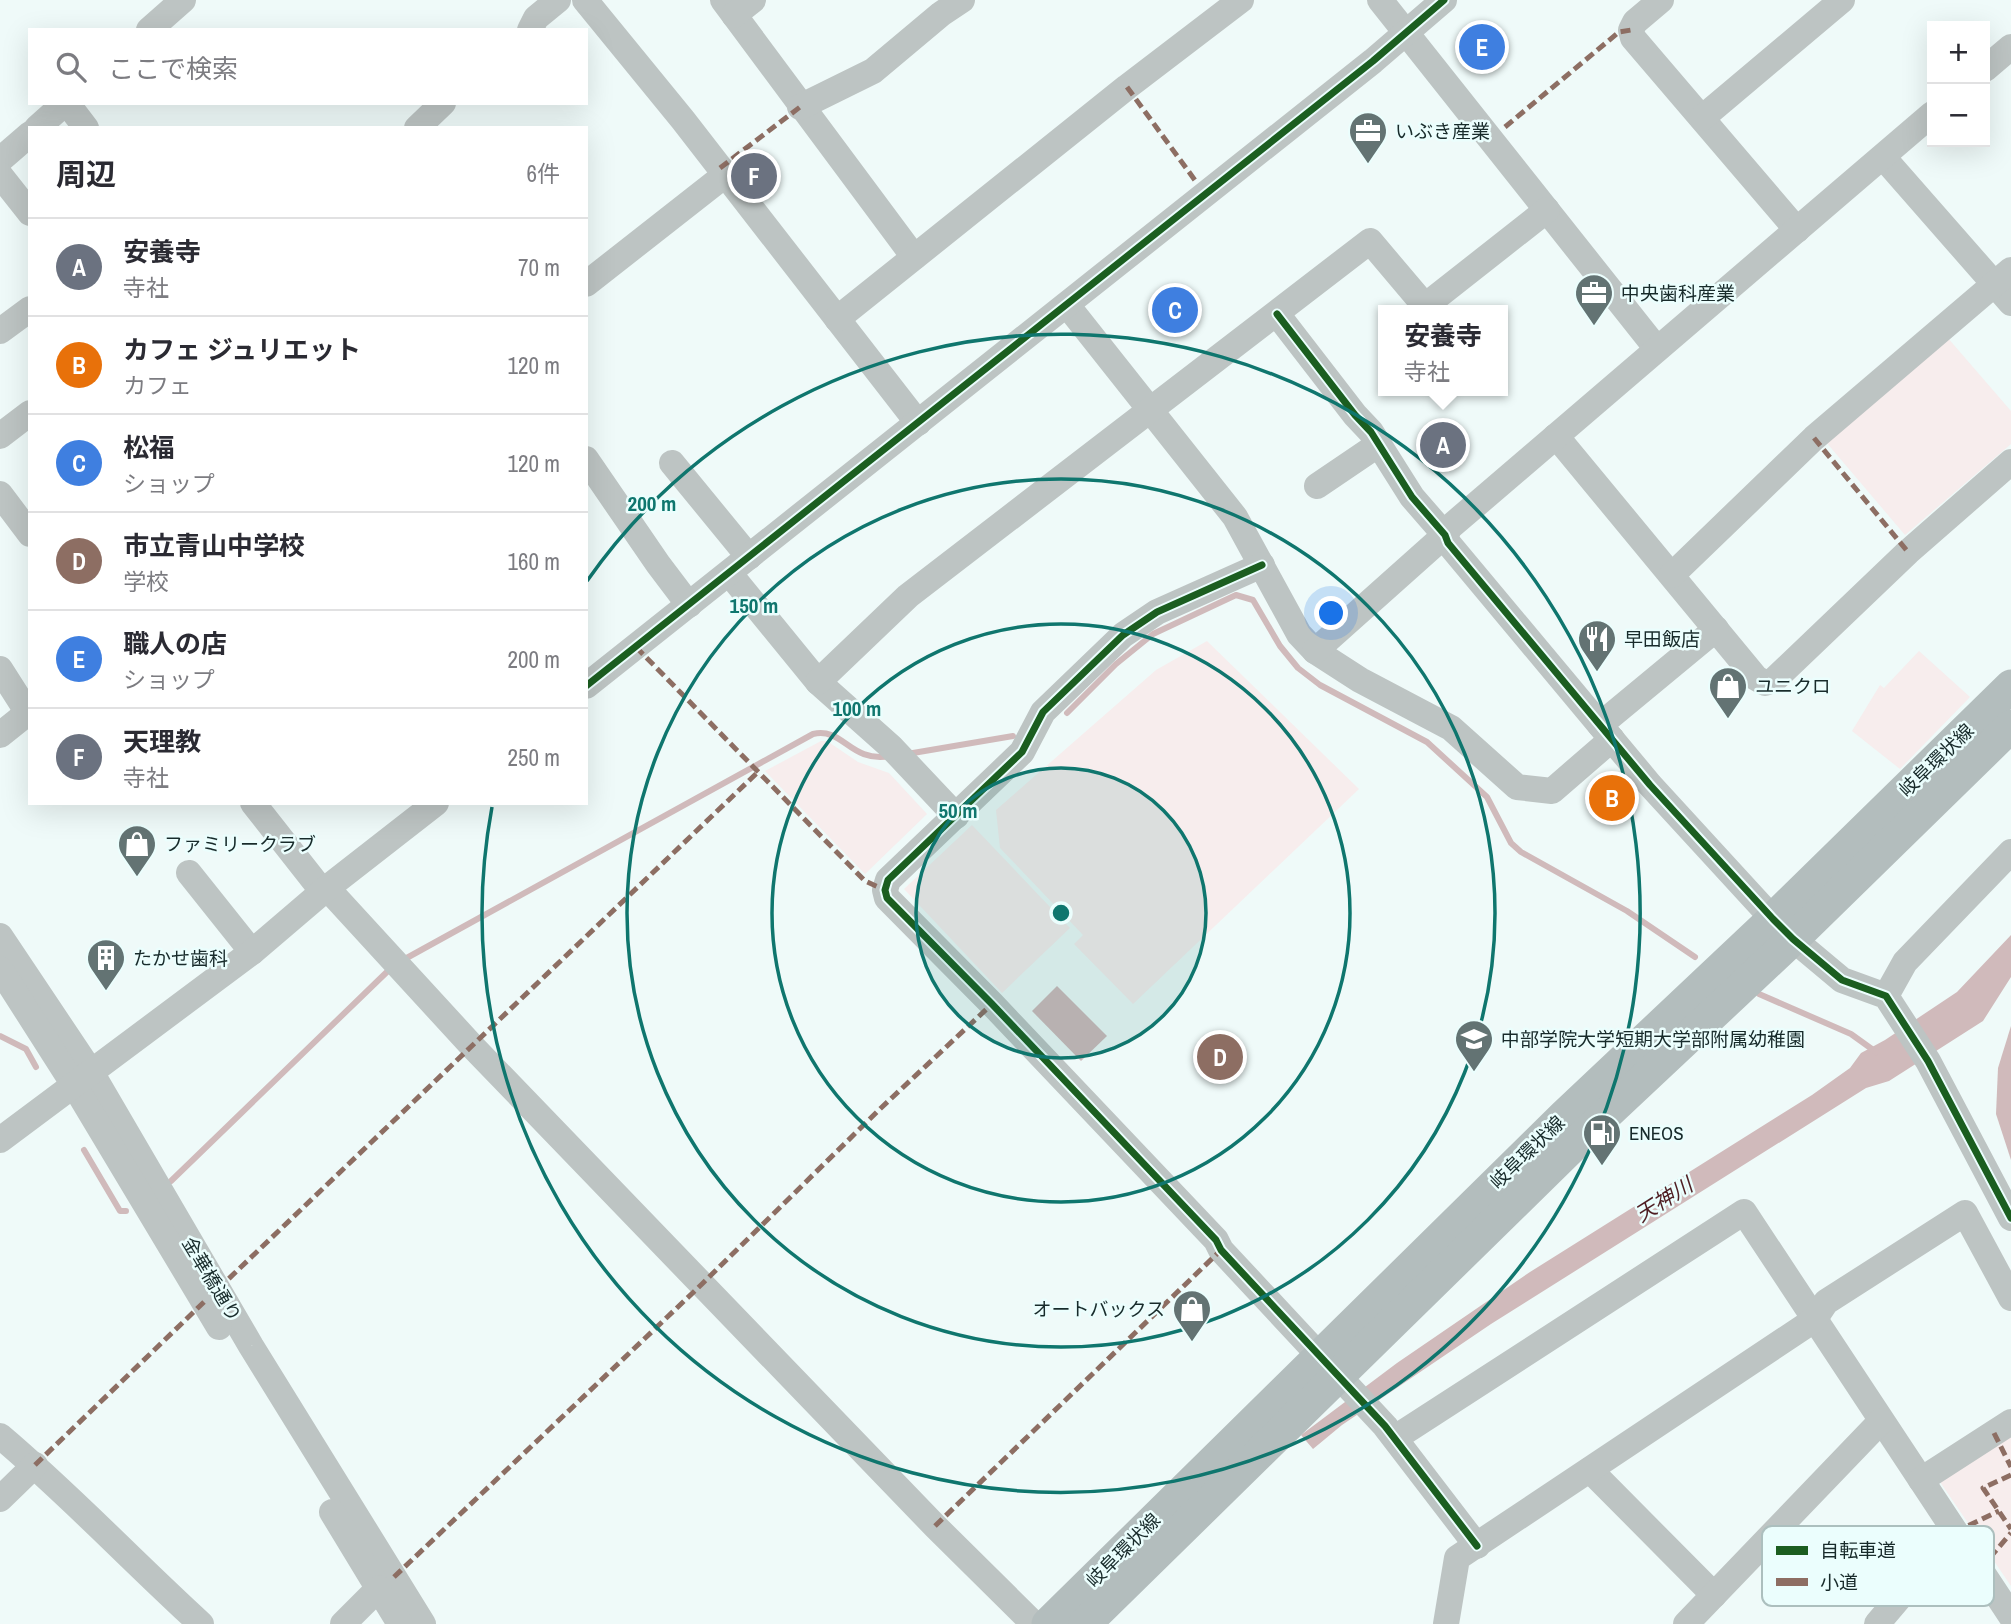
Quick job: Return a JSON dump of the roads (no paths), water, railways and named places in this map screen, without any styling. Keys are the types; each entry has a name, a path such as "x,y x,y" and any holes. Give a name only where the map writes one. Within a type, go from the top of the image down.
{"main road":[{"name":"岐阜環状線","path":"1085,1624 1335,1372 1583,1136 1783,929 2011,686"},
{"name":"岐阜環状線","path":"1783,929 2011,726"},
{"name":"岐阜環状線","path":"1048,1624 1335,1372"}],"street":[{"path":"151,28 183,0"},
{"path":"531,28 536,18 558,0"},
{"path":"585,0 918,423"},
{"path":"800,107 873,71 941,14 962,0"},
{"path":"837,319 1241,0"},
{"path":"1380,0 1657,349"},
{"path":"588,684 1373,61 1444,0"},
{"path":"1661,0 1635,22 1631,30 1633,38 1797,230"},
{"path":"1702,118 1842,0"},
{"path":"737,5 800,107 914,257"},
{"path":"1990,65 2011,47"},
{"path":"39,126 64,105"},
{"path":"68,105 84,126"},
{"path":"419,126 441,105"},
{"path":"1315,651 1445,535 1450,527 1927,118"},
{"path":"0,160 28,136"},
{"path":"1672,575 1814,438 2005,286 1883,157"},
{"path":"0,174 28,210"},
{"path":"588,282 725,175"},
{"path":"1426,305 1547,209"},
{"path":"818,682 908,596 1370,242 1424,305"},
{"path":"1067,305 1235,517 1299,635 1315,651 1360,680 1451,728 1517,787 1552,790 1606,732 1716,629"},
{"path":"0,331 28,310"},
{"path":"1277,314 1354,415 1371,432 1412,497 1445,535 1448,543 1650,785 1783,929 1842,980 1886,996 1928,1061 2011,1218"},
{"path":"0,436 28,415"},
{"path":"1556,436 1756,678 1765,683 1774,680 1908,552 2011,463"},
{"path":"1317,486 1379,444"},
{"path":"588,462 689,605"},
{"path":"672,463 818,682 891,747 956,816"},
{"path":"0,494 28,531"},
{"path":"1262,565 1157,612 1123,635 1043,712 1022,752 888,880 885,890 887,898 992,1004 1216,1240 1221,1250 1390,1432 1477,1546"},
{"path":"0,669 28,711"},
{"path":"0,735 28,713"},
{"path":"255,805 325,890 397,963 491,1066 935,1526 1034,1624"},
{"path":"0,1140 252,952 325,890 433,805"},
{"path":"1886,996 1905,962 2011,852"},
{"path":"189,873 252,952"},
{"name":"金華橋通り","path":"0,936 400,1624"},
{"name":"金華橋通り","path":"0,969 82,1079 238,1323 423,1624"},
{"path":"1390,1432 1744,1212 1951,1526"},
{"path":"1446,1624 1457,1558 1814,1320 1826,1302 1965,1213 2011,1298"},
{"path":"1780,1526 1881,1421"},
{"path":"1921,1480 2011,1422"},
{"path":"0,1436 35,1465 201,1624"},
{"path":"0,1499 35,1465"},
{"path":"1590,1470 1714,1595"},
{"path":"1686,1624 1762,1545"},
{"path":"343,1624 379,1588"},
{"path":"1994,1590 2011,1616"},
{"path":"1877,1624 1892,1606"}],"water":[{"name":"天神川","path":"2011,935 2011,977 1983,1021 1889,1081 1866,1088 1491,1324 1342,1425 1313,1449 1301,1435 1397,1363 1530,1272 1812,1095 1850,1068 1861,1053 1957,992"},
{"path":"1057,986 1107,1036 1081,1061 1032,1011"},
{"path":"2011,1026 2011,1160 1996,1114 1998,1068"}],"waterway":[{"path":"1067,713 1116,664 1153,634 1236,595 1253,600 1280,646 1298,668 1320,685 1427,742 1487,797 1511,843 1521,852 1627,911 1695,957"},
{"path":"403,960 813,734 832,735 865,755 890,756"},
{"path":"907,754 1013,736"},
{"path":"171,1181 391,968"},
{"path":"1759,994 1851,1034 1876,1052"},
{"path":"0,1036 26,1049 36,1067"},
{"path":"84,1150 120,1211 126,1211"}],"place":[{"name":"職人の店","path":"1482,47"},
{"name":"いぶき産業","path":"1368,165"},
{"name":"天理教","path":"754,176"},
{"name":"松福","path":"1175,310"},
{"name":"中央歯科産業","path":"1594,327"},
{"name":"安養寺","path":"1443,445"},
{"name":"早田飯店","path":"1597,673"},
{"name":"ユニクロ","path":"1728,720"},
{"name":"カフェ ジュリエット","path":"1612,798"},
{"name":"ファミリークラブ","path":"137,878"},
{"name":"たかせ歯科","path":"106,992"},
{"name":"市立青山中学校","path":"1220,1057"},
{"name":"中部学院大学短期大学部附属幼稚園","path":"1474,1073"},
{"name":"ENEOS","path":"1602,1167"},
{"name":"オートバックス","path":"1192,1343"}]}
